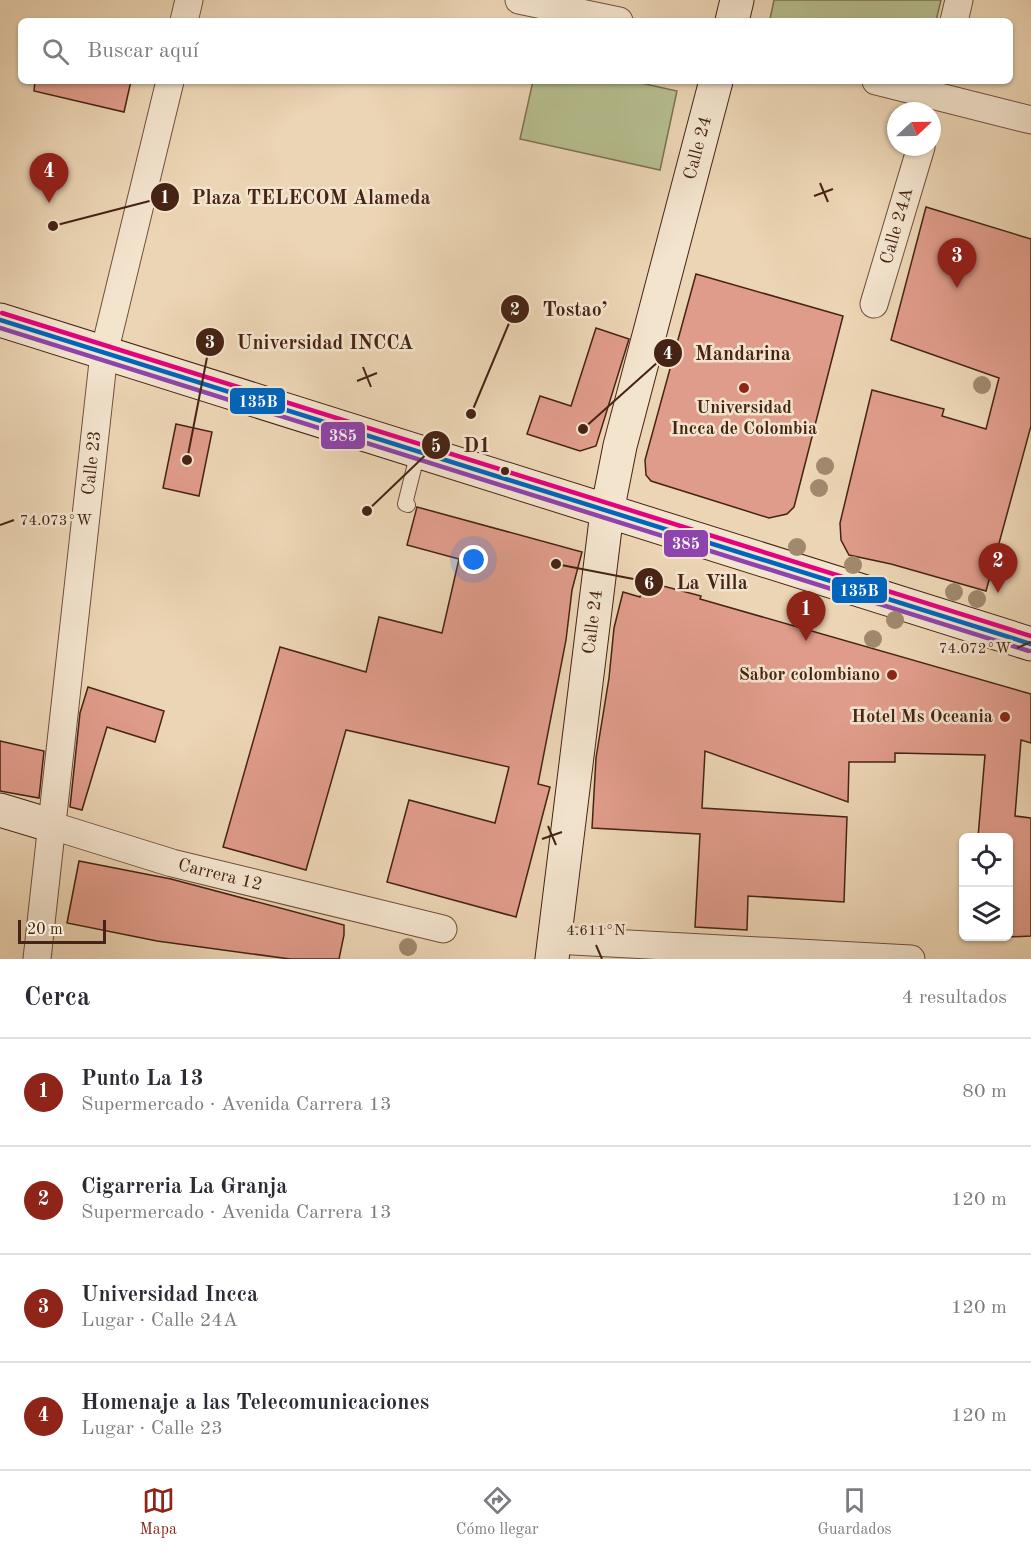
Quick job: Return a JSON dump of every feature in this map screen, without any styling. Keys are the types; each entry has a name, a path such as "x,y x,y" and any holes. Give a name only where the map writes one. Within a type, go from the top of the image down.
{"main road":[{"path":"733,18 737,0"},
{"name":"Calle 24","path":"553,949 607,512 620,446 715,84"},
{"path":"0,320 1031,644"},
{"name":"Carrera 12","path":"0,810 53,826"}],"street":[{"path":"185,18 189,0"},
{"path":"519,0 606,18"},
{"path":"955,18 959,0"},
{"name":"Calle 23","path":"37,959 104,353 169,84"},
{"path":"888,84 1031,120"},
{"name":"Calle 24A","path":"874,304 918,156"},
{"name":"Carrera 12","path":"53,826 172,863 443,929"},
{"path":"553,949 911,959"}],"lane":[{"path":"408,504 405,504 418,452"}],"green space":[{"path":"774,0 941,0 937,18 770,18"},
{"path":"532,84 646,84 677,91 660,170 520,139"}],"building":[{"path":"35,84 130,84 124,112 34,91"},
{"path":"926,207 1031,239 1031,426 986,591 891,564 849,555 841,540 840,523 872,390 944,409 942,416 986,429 999,378 891,340"},
{"name":"Universidad Incca de Colombia","path":"696,274 843,316 794,507 787,514 769,518 651,481 646,475 645,460"},
{"path":"596,328 629,339 596,446 580,451 527,434 540,396 571,406"},
{"path":"176,424 212,432 199,496 163,488"},
{"path":"417,507 582,552 572,590 566,640 538,784 550,787 516,917 387,882 409,800 495,823 509,767 346,730 306,870 223,847 280,647 366,672 379,617 442,633 459,559 407,545"},
{"path":"644,581 1031,694 1031,743 1021,740 1015,816 1031,818 1031,936 1013,937 1013,833 978,833 985,755 895,753 895,762 849,762 848,802 705,751 702,808 847,817 844,902 748,896 747,930 695,927 700,834 592,828 596,758 609,678 614,628 623,592 640,597"},
{"path":"88,687 164,711 155,742 107,727 82,810 70,807 80,713"},
{"path":"0,741 44,751 39,798 0,791"},
{"path":"79,861 171,879 344,925 339,959 290,959 157,941 67,923"}],"transit line":[{"path":"2,313 1031,636"},
{"name":"135B","path":"0,320 1031,644"},
{"name":"385","path":"0,328 1029,651"}],"place":[{"name":"Homenaje a las Telecomunicaciones","path":"49,203"},
{"name":"Plaza TELECOM Alameda","path":"53,226"},
{"name":"Universidad Incca","path":"957,288"},
{"name":"Universidad Incca de Colombia","path":"744,388"},
{"name":"Tostao’","path":"471,414"},
{"name":"Mandarina","path":"583,429"},
{"name":"Universidad INCCA","path":"187,460"},
{"name":"D1","path":"367,511"},
{"name":"La Villa","path":"556,564"},
{"name":"Cigarreria La Granja","path":"998,593"},
{"name":"Punto La 13","path":"806,641"},
{"name":"Sabor colombiano","path":"892,675"},
{"name":"Hotel Ms Oceania","path":"1005,717"}]}
